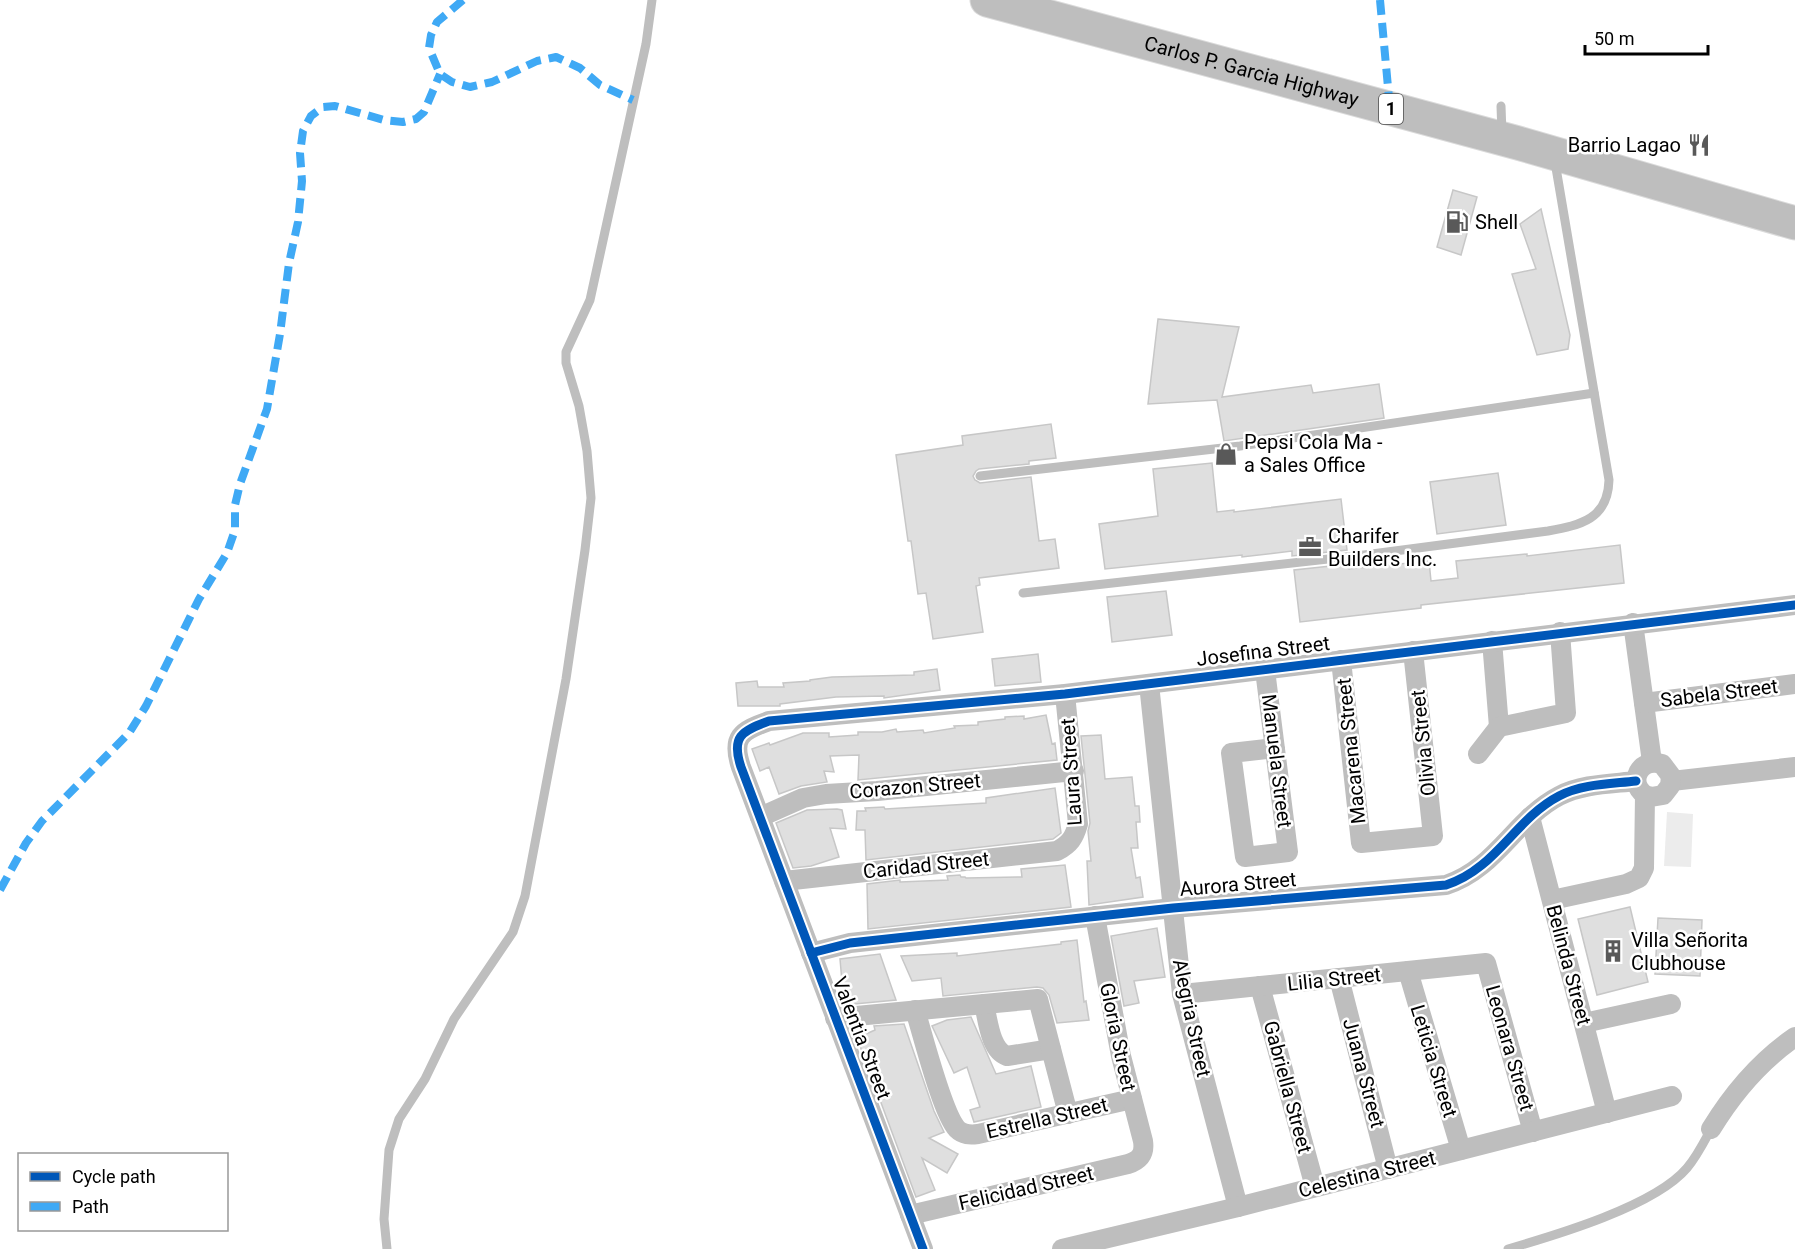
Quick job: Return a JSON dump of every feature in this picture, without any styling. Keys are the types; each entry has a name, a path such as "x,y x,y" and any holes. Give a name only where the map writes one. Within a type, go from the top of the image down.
{"highway":[{"name":"Carlos P. Garcia Highway","path":"987,0 1553,153 1795,223"}],"street":[{"name":"Josefina Street","path":"739,737 746,731 769,721 1065,694 1795,605"},
{"path":"1633,623 1652,762"},
{"path":"1478,754 1499,727 1566,712 1560,632"},
{"path":"1492,641 1499,727"},
{"name":"Olivia Street","path":"1360,843 1433,836 1413,651"},
{"name":"Macarena Street","path":"1341,660 1360,843"},
{"name":"Manuela Street","path":"1265,670 1275,748 1288,852 1245,857 1232,753 1275,748"},
{"name":"Alegria Street","path":"1149,684 1182,994 1238,1207"},
{"name":"Sabela Street","path":"1644,702 1795,684"},
{"name":"Laura Street","path":"1065,694 1078,824 1074,838 1066,846"},
{"name":"Valentia Street","path":"739,737 736,752 923,1249"},
{"path":"1552,900 1626,884 1639,878 1644,868 1639,770 1642,766 1652,762 1666,767 1672,781 1663,795 1651,797 1641,788"},
{"path":"1672,781 1795,767"},
{"name":"Corazon Street","path":"760,817 803,798 826,794 1074,771"},
{"name":"Aurora Street","path":"811,953 850,943 1095,916 1446,885 1477,871 1530,817 1557,797 1584,787 1641,788"},
{"name":"Belinda Street","path":"1530,817 1607,1113"},
{"name":"Caridad Street","path":"784,880 1057,851 1066,846"},
{"name":"Gloria Street","path":"1095,916 1112,1017 1143,1141 1144,1149 1140,1157"},
{"name":"Lilia Street","path":"1182,994 1486,963"},
{"name":"Leonara Street","path":"1486,963 1533,1132"},
{"name":"Leticia Street","path":"1408,971 1461,1150"},
{"name":"Juana Street","path":"1339,978 1388,1168"},
{"name":"Gabriella Street","path":"1260,986 1315,1187"},
{"path":"835,1018 1038,999 1068,1114"},
{"path":"984,1004 994,1042 1001,1054 1007,1056 1051,1049"},
{"path":"1584,1023 1671,1004"},
{"name":"Estrella Street","path":"915,1010 944,1103 956,1128 962,1133 978,1134 1132,1099"},
{"path":"1712,1129 1726,1104 1744,1082 1795,1037"},
{"name":"Celestina Street","path":"1062,1249 1238,1207 1672,1096"},
{"name":"Felicidad Street","path":"910,1215 1128,1164 1140,1157"}],"lane":[{"path":"387,1249 384,1219 389,1150 399,1119 425,1079 454,1020 513,932 525,896 566,679 591,498 587,451 579,406 566,363 566,352 590,300 645,45 652,0"},
{"path":"1501,106 1502,139"},
{"path":"1023,593 1364,555 1572,526 1592,518 1603,507 1608,494 1608,480 1553,153"},
{"path":"980,476 1240,446 1594,393"},
{"path":"1508,1249 1614,1213 1669,1184 1687,1168 1712,1129"}],"shaded area":[{"path":"1667,812 1693,814 1691,867 1664,866"}],"building":[{"name":"Shell","path":"1453,190 1477,197 1461,255 1437,247"},
{"path":"1541,209 1570,335 1568,349 1537,355 1512,274 1536,269 1520,224"},
{"path":"1158,319 1239,327 1222,397 1311,385 1313,393 1379,384 1384,418 1224,441 1217,400 1148,404"},
{"path":"1051,424 1056,458 1029,461 1029,464 979,469 973,476 980,483 1031,477 1039,541 1055,539 1059,568 979,578 980,585 976,586 983,632 933,639 926,593 918,594 896,455 963,445 962,436"},
{"path":"1212,463 1217,512 1341,499 1347,550 1292,556 1292,551 1105,569 1099,524 1158,516 1153,469"},
{"path":"1498,473 1506,525 1437,534 1430,482"},
{"path":"1620,545 1624,583 1421,605 1421,608 1300,622 1294,570 1349,564 1349,569 1429,561 1431,581 1458,578 1456,561 1527,554 1527,556"},
{"path":"1166,591 1172,635 1112,642 1107,597"},
{"path":"1038,654 1041,682 995,686 992,659"},
{"path":"937,669 940,690 884,698 884,696 836,697 780,704 780,706 738,706 736,683 757,681 758,687 784,687 783,683 832,677 914,675 914,672"},
{"path":"1046,715 1052,744 1055,743 1057,760 858,780 859,755 830,756 834,772 824,771 827,782 801,786 779,794 769,767 760,771 752,749 803,733 829,733 829,737 896,729 897,732 923,730 924,733 955,728 954,726 978,725 978,722 1005,719 1005,717 1024,716 1024,719"},
{"path":"1101,735 1105,779 1132,777 1135,806 1139,806 1140,822 1136,822 1138,848 1131,848 1136,878 1140,877 1143,897 1089,905 1087,861 1091,861 1088,831 1090,823 1081,736"},
{"path":"1055,788 1061,833 1053,839 866,860 865,830 856,830 857,811 866,811 865,808 884,807 885,809 986,803 986,798"},
{"path":"807,810 842,810 846,829 830,828 839,857 811,866 793,868 776,823"},
{"path":"1065,865 1071,907 868,929 867,884 900,880 900,882 948,880 947,876 960,875 966,878 1022,877 1021,869"},
{"name":"Villa Señorita Clubhouse","path":"1630,907 1648,982 1597,995 1578,919"},
{"path":"1658,918 1702,920 1700,976 1655,974"},
{"path":"1157,928 1165,977 1134,981 1139,1003 1124,1006 1111,936"},
{"path":"1077,940 1084,1002 1086,1001 1089,1020 1057,1023 1049,995 1043,988 1037,987 943,996 941,978 912,981 901,956 957,953 957,956 1061,944 1061,942"},
{"path":"880,954 896,1000 844,1005 840,959"},
{"path":"971,1017 996,1074 1031,1066 1041,1107 974,1122 970,1110 980,1107 967,1067 954,1073 932,1026 947,1020"},
{"path":"904,1024 934,1111 944,1132 929,1138 958,1154 947,1173 922,1158 935,1190 916,1197 857,1038 875,1030 874,1026"}],"marked path":[{"path":"463,0 437,22 431,35 429,48 440,74 452,82 470,87 492,82 537,61 556,57 580,68 600,85 633,100"},
{"path":"1380,0 1390,109"},
{"path":"0,890 26,843 42,821 129,733 146,706 199,599 227,553 235,530 235,505 240,484 267,409 289,263 298,222 303,131 311,116 323,107 335,106 384,120 403,122 416,119 424,112 440,74"}],"cycle path":[{"path":"923,1249 741,767 737,749 738,742 745,732 769,721 1065,694 1795,605"},
{"path":"811,953 850,943 1173,908 1446,885 1479,868 1530,817 1559,796 1587,787 1636,781"}],"place":[{"name":"Barrio Lagao","path":"1699,145"},
{"name":"Shell","path":"1457,222"},
{"name":"Pepsi Cola Ma - a Sales Office","path":"1226,454"},
{"name":"Charifer Builders Inc.","path":"1310,547"},
{"name":"Villa Señorita Clubhouse","path":"1613,951"}]}
